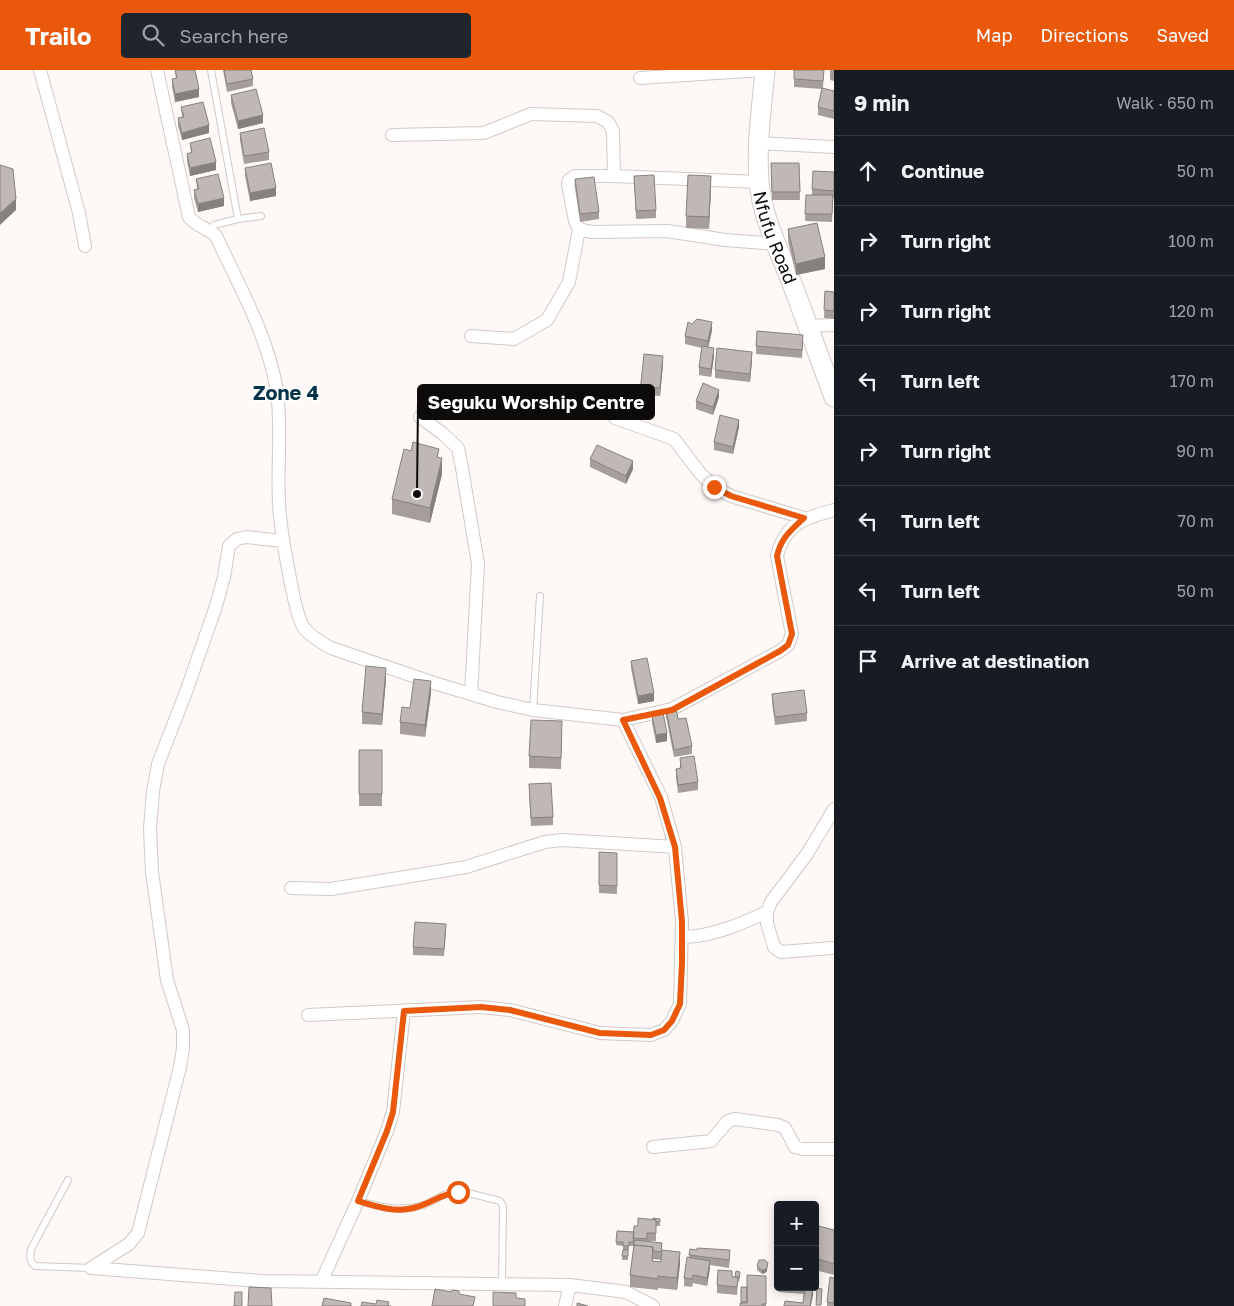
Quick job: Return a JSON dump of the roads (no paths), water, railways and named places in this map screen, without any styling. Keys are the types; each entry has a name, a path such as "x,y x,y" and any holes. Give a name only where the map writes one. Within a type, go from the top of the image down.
{"street":[{"path":"40,70 79,213 85,246"},
{"path":"158,70 190,217 194,224 212,232 216,236 260,333 269,359 276,391 280,429 279,503 282,541 304,628 316,640 332,648 470,694 533,710 623,720 672,710 788,645 792,634 777,556 780,545 788,532 804,518 834,510"},
{"path":"640,78 764,70"},
{"name":"Nfufu Road","path":"764,70 759,143 759,182 767,217 776,244 834,397"},
{"path":"392,135 484,133 531,114 597,116 608,122 613,130 614,176"},
{"path":"759,143 834,148"},
{"path":"471,336 514,339 547,320 570,282 579,230 575,221 568,184 569,180 575,176 759,182"},
{"path":"579,230 592,232 667,231 725,240 776,244"},
{"path":"808,326 834,325"},
{"path":"420,417 442,433 458,448 462,468 478,564 470,694"},
{"path":"616,418 674,439 700,473 714,487 731,496 804,518"},
{"path":"90,1268 129,1244 138,1233 180,1067 183,1048 183,1030 167,980 162,954 152,872 150,829 153,791 158,764 216,606 224,577 229,546 237,539 246,537 282,541"},
{"path":"308,1015 481,1007 510,1010 600,1033 651,1035 664,1030 672,1021 680,1004 682,937 680,887 675,847 660,798 623,720"},
{"path":"832,948 781,952 774,947 767,923 767,912 771,902 807,854 834,809"},
{"path":"291,888 332,889 360,886 457,868 545,842 562,840 675,847"},
{"path":"682,937 693,937 725,929 767,912"},
{"path":"321,1282 358,1201 393,1112 404,1011"},
{"path":"653,1147 711,1141 728,1121 735,1119 778,1125 785,1128 795,1147 834,1149"},
{"path":"90,1268 261,1281 570,1285 626,1292 653,1306"},
{"path":"565,1306 570,1285"}],"lane":[{"path":"211,70 238,219"},
{"path":"212,232 214,224 261,216"},
{"path":"533,710 540,596"},
{"path":"68,1180 31,1249 31,1263 35,1266 90,1268"},
{"path":"358,1201 387,1209 412,1209 448,1193 458,1192 500,1201 503,1206 502,1285"}],"place":[{"name":"Seguku Worship Centre","path":"417,494"}],"district":[{"name":"Zone 4","path":"286,392"}]}
